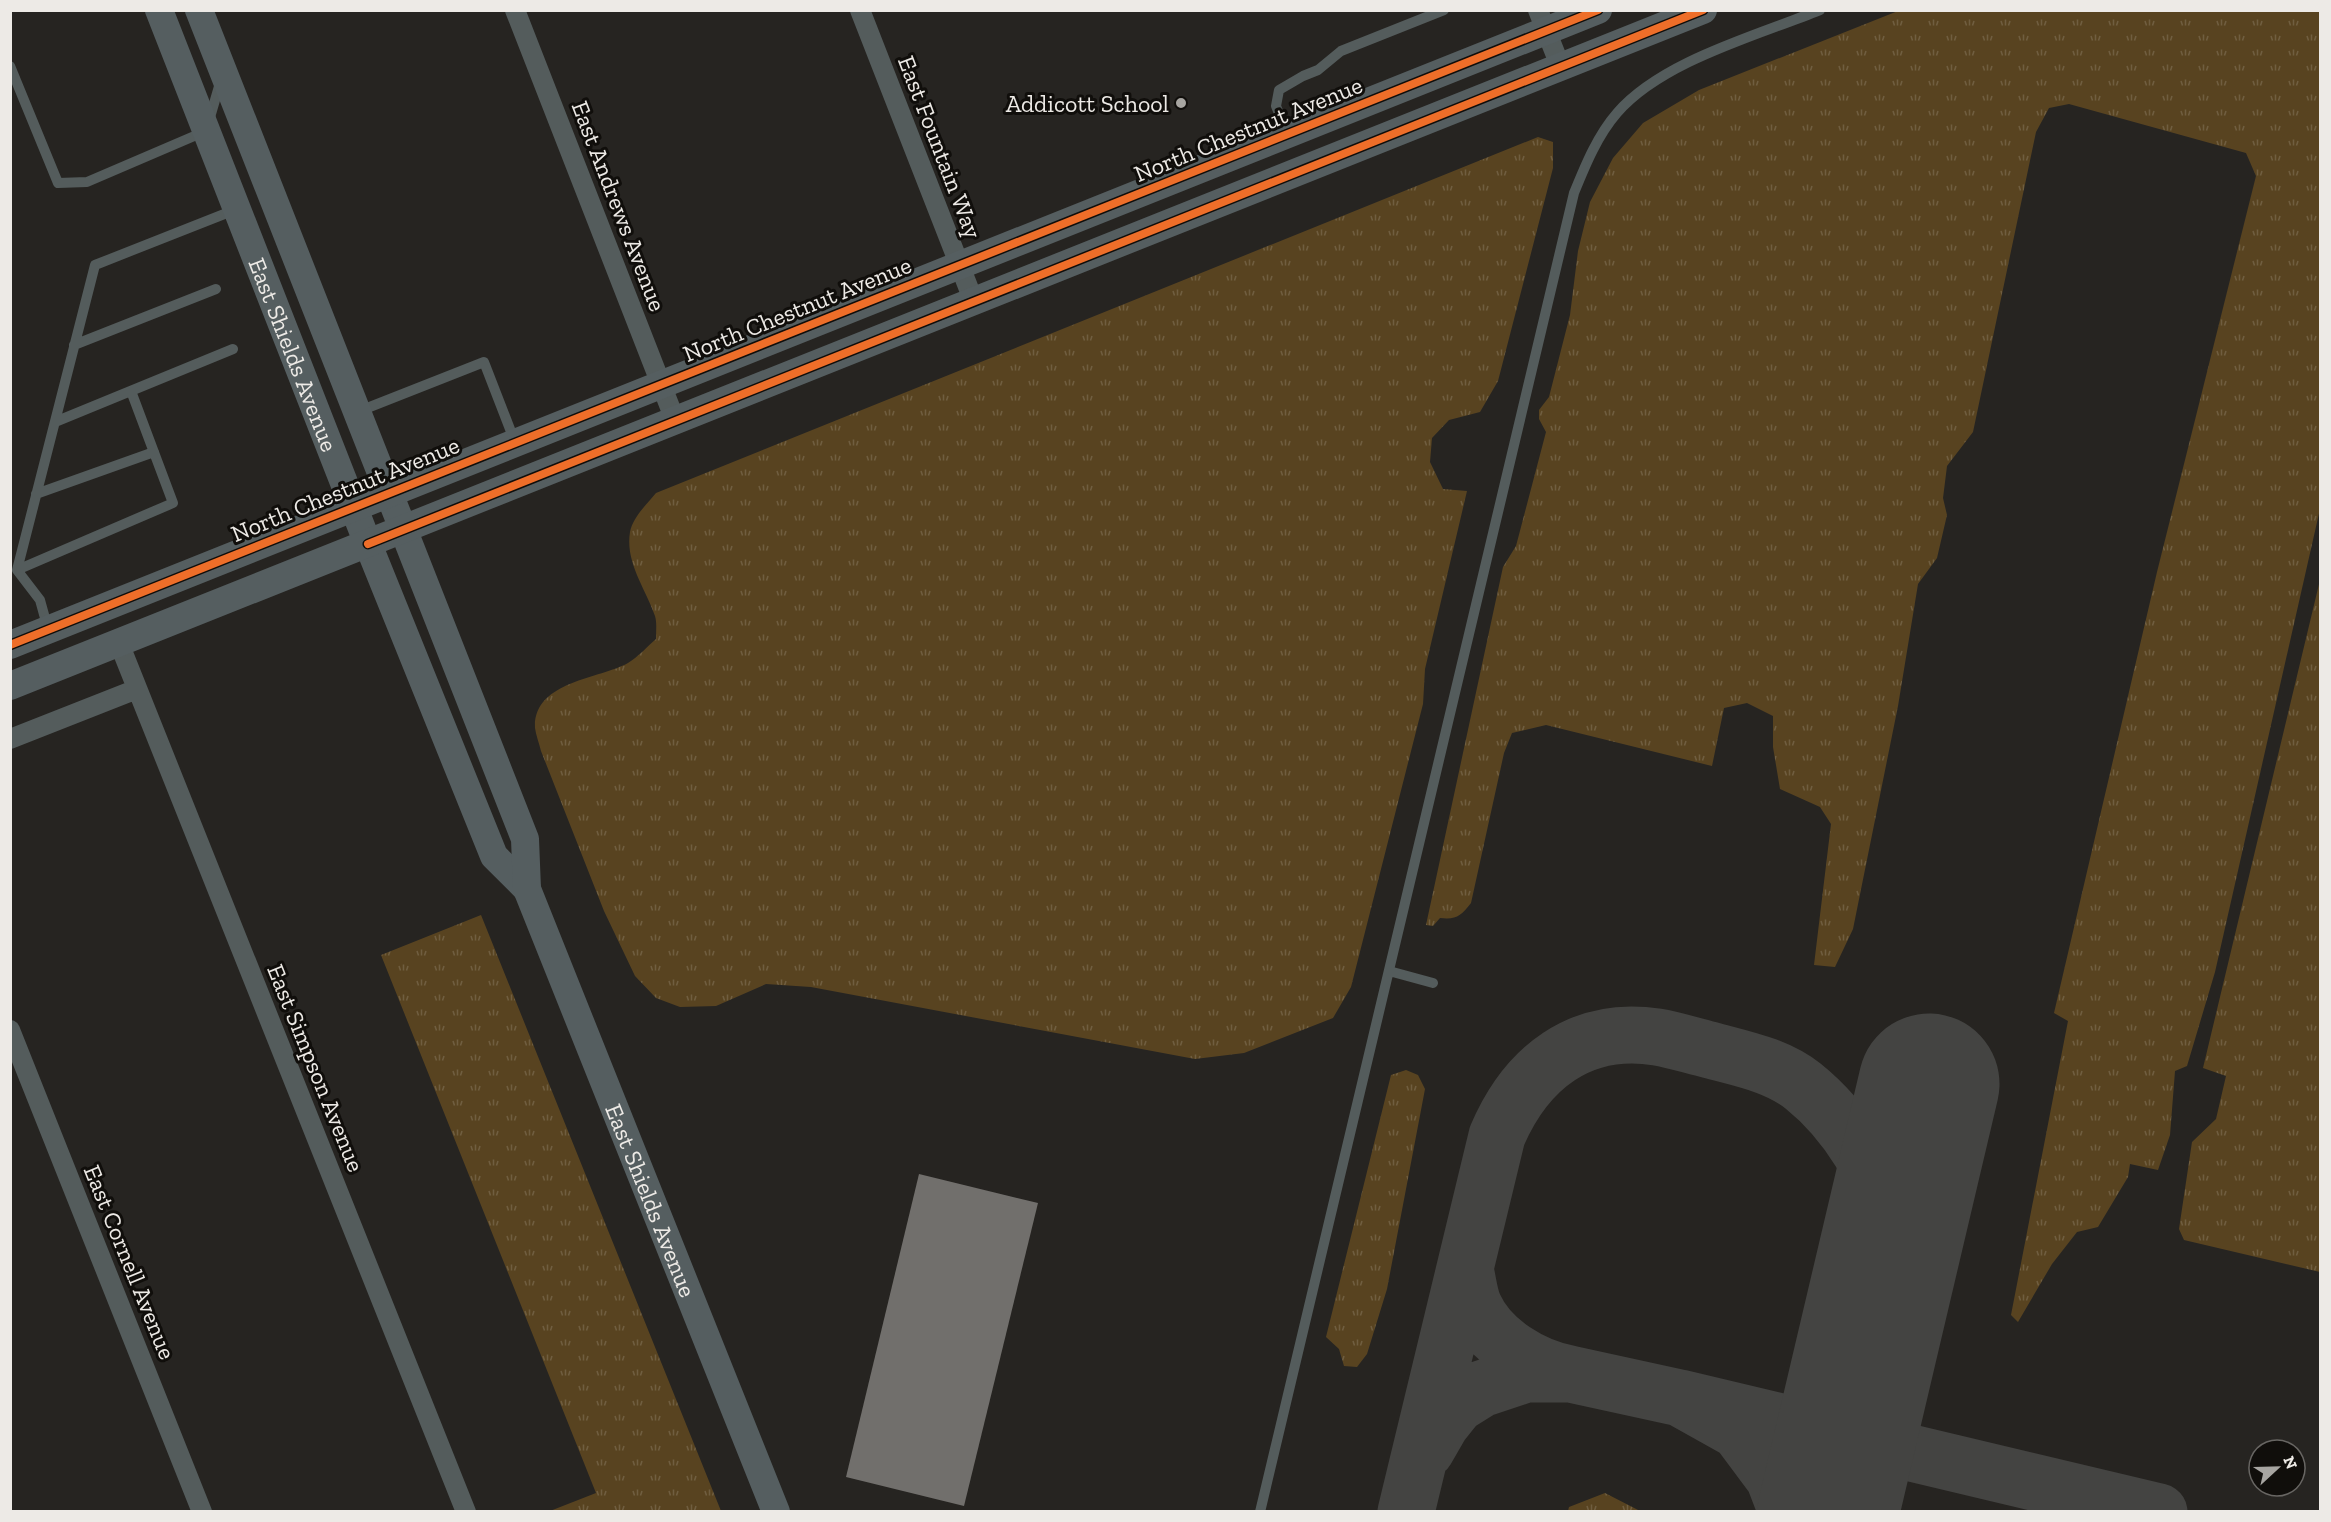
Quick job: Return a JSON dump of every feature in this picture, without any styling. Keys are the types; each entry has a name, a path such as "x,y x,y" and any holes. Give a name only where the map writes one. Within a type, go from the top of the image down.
{"main road":[{"name":"East Shields Avenue","path":"159,10 353,507 494,856 528,888"},
{"name":"East Shields Avenue","path":"199,10 525,839 528,888 776,1512"},
{"name":"North Chestnut Avenue","path":"10,645 1288,134 1542,21 1598,10"},
{"path":"10,686 1703,10"},
{"path":"10,667 43,654 49,649 52,641 48,629"}],"street":[{"name":"East Andrews Avenue","path":"515,10 675,420"},
{"name":"East Fountain Way","path":"860,10 958,266 974,302"},
{"path":"1542,21 1561,68"},
{"name":"East Simpson Avenue","path":"119,643 466,1512"},
{"path":"10,739 137,688"},
{"name":"East Cornell Avenue","path":"10,1030 202,1512"}],"lane":[{"path":"1288,134 1276,106 1280,90 1318,70 1341,51 1444,10"},
{"path":"1260,1512 1574,194 1591,152 1614,115 1632,97 1664,74 1820,10"},
{"path":"10,66 58,183 87,182 206,131 223,72"},
{"path":"17,570 95,265 237,209"},
{"path":"74,345 216,289"},
{"path":"55,422 233,349"},
{"path":"357,412 484,362 515,442"},
{"path":"17,570 173,503 131,391"},
{"path":"36,494 154,452"},
{"path":"17,570 40,600 48,629"},
{"path":"1389,971 1433,983"}],"green space":[{"path":"1898,11 2320,11 2320,509 2215,972 2187,1066 2175,1071 2170,1135 2158,1170 2130,1164 2128,1177 2098,1227 2077,1232 2052,1264 2018,1322 2011,1315 2068,1021 2054,1013 2157,572 2256,176 2246,153 2069,104 2049,108 2036,132 1973,432 1947,466 1943,498 1947,515 1937,558 1918,584 1898,706 1853,929 1835,967 1814,965 1831,824 1820,807 1780,789 1773,747 1773,716 1747,703 1724,708 1712,766 1546,725 1512,733 1504,753 1471,903 1458,916 1440,918 1433,926 1426,925 1503,567 1516,546 1546,432 1539,419 1539,410 1549,397 1570,315 1578,251 1590,202 1613,158 1643,123 1699,90"},
{"path":"1538,137 1553,142 1553,168 1498,381 1480,412 1449,420 1432,438 1430,462 1443,489 1467,491 1425,669 1423,704 1351,987 1333,1018 1244,1053 1195,1059 811,987 766,984 716,1006 680,1007 656,998 635,976 604,911 541,751 535,728 537,712 545,700 556,691 628,663 656,639 655,616 633,565 629,543 634,521 656,493"},
{"path":"2320,580 2320,1272 2184,1240 2179,1229 2192,1142 2216,1119 2226,1076 2203,1068"},
{"path":"481,915 721,1511 550,1511 596,1493 381,955"},
{"path":"1406,1070 1418,1075 1425,1089 1387,1289 1367,1354 1357,1367 1344,1366 1339,1349 1326,1337 1391,1075"},
{"path":"1605,1493 1640,1511 1568,1511 1569,1507"}],"building":[{"path":"919,1174 1038,1203 964,1506 846,1477"}],"taxiway":[{"path":"1406,1512 1497,1136 1523,1090 1559,1056 1580,1045 1604,1038 1629,1035 1657,1037 1747,1060 1782,1073 1803,1086 1819,1100 1848,1133 1871,1170 1895,1230"},
{"path":"1465,1269 1474,1306 1491,1331 1514,1351 1528,1359 1556,1371 1570,1374"},
{"path":"1426,1450 1441,1424 1457,1404 1481,1389 1526,1374 1570,1374 1680,1398 1739,1431 1774,1478 1787,1512"},
{"path":"1680,1398 2159,1512"}],"runway":[{"path":"1828,1512 1929,1084"}],"cycle path":[{"path":"10,645 1598,10"},
{"path":"368,544 1703,10"}],"place":[{"name":"Addicott School","path":"1181,103"}]}
